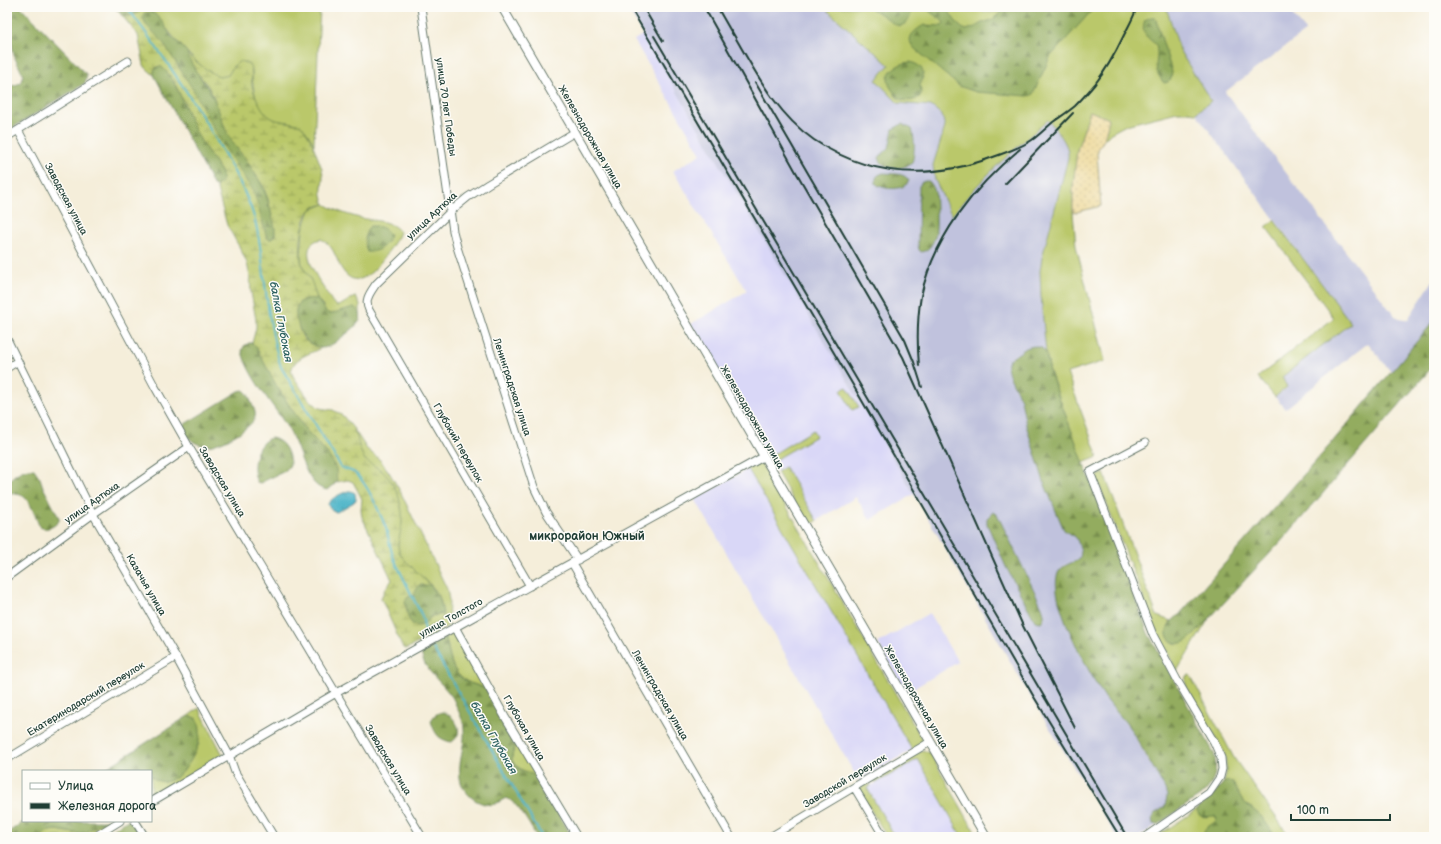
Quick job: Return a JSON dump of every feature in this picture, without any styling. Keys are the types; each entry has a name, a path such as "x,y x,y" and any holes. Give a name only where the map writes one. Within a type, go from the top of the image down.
{"main road":[{"name":"Железнодорожная улица","path":"502,7 763,457 986,837"}],"street":[{"name":"улица 70 лет Победы","path":"421,7 451,211"},
{"path":"7,137 128,61"},
{"name":"Заводская улица","path":"18,130 154,387 422,837"},
{"name":"улица Артюха","path":"368,310 366,300 376,284 451,211 488,184 575,132"},
{"name":"Ленинградская улица","path":"451,211 455,242 534,487 546,512 731,837"},
{"name":"Глубокий переулок","path":"368,310 530,586"},
{"name":"Казачья улица","path":"7,339 93,514 176,658 229,755 235,772 274,837"},
{"path":"7,368 18,361"},
{"path":"1145,443 1090,472 1150,628 1177,680 1214,742 1221,758 1222,765 1220,777 1209,793 1145,837"},
{"name":"улица Артюха","path":"7,577 93,514 189,447"},
{"name":"улица Толстого","path":"152,801 336,693 763,457"},
{"name":"Глубокая улица","path":"455,627 505,717 577,837"},
{"name":"Екатеринодарский переулок","path":"7,759 176,658"},
{"name":"Заводской переулок","path":"770,837 930,742"},
{"path":"854,787 884,837"},
{"path":"94,837 118,822"},
{"path":"136,822 145,837"}],"shaded area":[{"path":"627,7 825,7 889,65 898,103 931,106 942,115 945,127 933,165 935,180 952,215 965,198 992,169 1049,120 1066,144 1069,151 1068,158 1045,245 1040,271 1046,353 1042,348 1016,354 1009,360 1007,366 1009,375 1021,400 1026,425 1045,485 1064,530 1077,539 1081,552 1080,558 1075,562 1061,568 1063,614 1073,640 1096,682 1106,698 1130,729 1165,789 1167,796 1165,807 1154,814 1157,825 1138,837 1117,837 1033,701 914,494"},
{"path":"1166,7 1286,7 1306,31 1225,92 1393,314 1399,319 1408,319 1434,279 1434,321 1391,372 1368,343 1285,409 1275,397 1287,388 1282,377 1351,323 1196,113 1211,101 1181,53"},
{"path":"644,34 914,494 870,520 856,497 808,526 691,324 747,291 673,171 701,154 634,40"},
{"path":"748,469 912,750 859,781 695,499"},
{"path":"929,613 958,662 906,693 878,643"},
{"path":"918,759 962,837 895,837 867,788"}],"green space":[{"path":"7,7 21,7 87,75 85,83 7,131 7,85 13,86 20,83 23,75 14,56 12,44 7,39"},
{"path":"114,7 143,7 135,14 125,16"},
{"path":"143,7 147,7 151,12 144,13 143,17 146,25 162,41 192,88 223,145 253,191 268,239 272,239 275,235 275,228 268,199 263,186 227,133 208,86 195,70 187,54 206,69 218,76 228,75 234,66 240,61 249,64 253,90 267,115 277,120 301,125 312,142 322,170 322,193 325,204 317,206 310,210 307,214 303,228 300,253 303,267 310,278 317,299 305,299 301,301 296,308 296,318 304,339 310,344 321,348 307,354 295,362 291,371 308,398 319,408 333,410 343,416 353,428 365,460 387,476 398,494 402,512 402,523 398,545 399,552 430,585 419,585 414,594 408,597 405,601 408,618 413,625 420,626 432,616 443,613 440,621 428,627 428,638 406,649 403,648 401,644 381,598 385,589 392,580 362,517 362,499 353,482 348,480 337,482 336,468 327,453 307,431 289,405 275,383 256,347 252,343 256,328 256,320 250,277 247,263 227,225 216,186 223,180 222,173 197,134 171,78 160,66 154,70 154,75 146,68 144,65 138,35 119,12 125,16 130,16 138,13"},
{"path":"147,7 320,7 314,145 300,126 293,123 272,119 262,110 254,90 252,70 233,66 227,76 219,76 209,72 179,44"},
{"path":"825,7 977,7 980,10 992,12 1000,11 1007,7 1166,7 1181,53 1211,101 1196,113 1177,112 1126,125 1111,133 1104,140 1109,119 1090,111 1077,150 1073,187 1073,213 1076,246 1105,361 1067,373 1098,457 1083,463 1050,372 1046,353 1040,271 1068,158 1067,148 1059,133 1048,120 985,177 952,216 935,180 933,165 945,127 942,115 931,106 898,103 876,80 889,65"},
{"path":"869,7 910,7 911,13 906,23 900,26 894,24"},
{"path":"926,7 946,7 956,22 966,30 992,20 1007,7 1095,7 1050,57 1034,92 1032,95 1028,96 976,92 959,86 915,49 910,41 910,38 914,32 924,25 942,26 944,23"},
{"path":"147,11 155,14 159,18 172,37 187,52 197,73 213,97 230,138 260,181 268,201 274,225 275,234 272,239 268,239 266,235 253,191 223,145 176,62 146,25 143,17 144,13"},
{"path":"1155,17 1172,72 1171,79 1164,83 1156,68 1156,45 1145,35 1143,29 1145,20"},
{"path":"910,62 921,68 923,76 920,85 920,97 907,101 897,97 889,85 888,80 891,71 899,65"},
{"path":"160,66 171,78 197,134 222,173 223,180 216,186 213,185 154,75 154,70"},
{"path":"902,124 912,129 914,137 914,155 912,163 898,168 888,167 881,162 879,157 889,148 893,129"},
{"path":"883,173 901,175 909,181 903,187 898,188 880,186 876,184 876,180 879,175"},
{"path":"925,181 930,182 935,192 936,228 935,237 932,244 926,250 921,252 918,244 919,186"},
{"path":"325,204 352,216 386,223 396,228 400,232 380,263 364,278 356,279 348,276 340,266 331,247 325,241 321,239 313,243 309,250 309,258 312,268 333,303 337,306 356,297 360,305 360,315 358,310 330,314 325,312 322,304 317,299 310,279 302,265 301,256 303,230 310,210"},
{"path":"1274,220 1351,323 1282,377 1287,387 1275,397 1258,377 1334,318 1266,227"},
{"path":"370,226 382,228 390,235 382,248 367,252 365,238"},
{"path":"310,298 317,299 330,314 354,307 360,314 360,320 353,328 332,345 321,348 315,347 310,344 302,334 296,317 296,309 298,304 303,300"},
{"path":"1434,321 1434,365 1286,536 1194,635 1186,641 1180,643 1170,640 1167,631 1171,622 1179,615 1323,453"},
{"path":"252,343 256,347 275,383 289,405 307,431 327,453 336,468 337,482 328,490 318,486 311,479 305,469 292,436 245,362 242,351 244,346"},
{"path":"1034,346 1042,348 1046,353 1050,372 1058,395 1148,633 1214,753 1216,764 1215,774 1208,788 1204,793 1157,825 1153,824 1152,818 1154,814 1165,807 1167,796 1165,789 1131,730 1106,699 1091,674 1072,637 1064,618 1059,600 1056,585 1058,573 1062,568 1080,558 1081,552 1077,539 1064,530 1045,485 1026,425 1021,400 1009,375 1007,366 1009,360 1026,348"},
{"path":"847,387 859,407 852,410 841,390"},
{"path":"243,390 248,395 255,413 253,422 248,427 226,440 206,446 198,444 186,435 182,429 185,424"},
{"path":"353,428 367,449 380,460 389,472 400,491 447,589 449,600 448,626 428,638 428,627 437,624 440,614 441,603 439,596 402,557 399,551 398,540 402,516 397,495 391,482 385,475 365,460 361,453"},
{"path":"813,430 816,436 775,460 772,455"},
{"path":"271,438 276,439 283,444 289,456 290,465 285,471 260,483 257,482 255,477 255,457 261,445"},
{"path":"760,461 922,739 921,745 912,750 748,469"},
{"path":"785,467 817,521 808,526 777,472"},
{"path":"28,469 34,469 40,478 59,518 59,521 51,527 40,527 29,502 23,496 8,492 8,483 10,480 16,474"},
{"path":"1104,473 1157,616 1171,621 1167,632 1169,638 1177,644 1194,635 1210,617 1177,671 1156,630 1096,477"},
{"path":"993,512 997,514 1042,607 1044,617 1041,622 1035,621 1006,567 987,524 987,518"},
{"path":"419,585 430,585 439,596 443,613 430,617 423,625 413,625 408,618 405,600"},
{"path":"454,632 486,689 466,681 454,668 446,639 443,638"},
{"path":"443,638 446,639 452,662 457,673 468,682 486,689 515,741 512,761 522,770 538,778 572,837 537,837 515,804 510,800 506,798 492,805 475,800 467,793 462,785 460,776 464,739 464,727 462,720 452,697 424,663 421,651"},
{"path":"1190,675 1234,758 1290,837 1155,837 1204,804 1213,796 1224,781 1226,773 1223,750 1187,688 1185,682 1186,676"},
{"path":"199,708 223,755 152,797 152,776 183,772 199,744 196,718 188,716"},
{"path":"443,712 452,717 458,726 458,735 451,742 438,735 431,721 433,717"},
{"path":"188,716 196,719 200,727 200,737 197,748 191,759 176,777 168,781 159,781 155,779 152,777 152,770 104,770"},
{"path":"515,741 538,778 521,769 512,760"},
{"path":"923,750 930,753 978,837 962,837 918,759 876,783 874,779"},
{"path":"1229,781 1233,783 1243,801 1261,816 1276,837 1201,837 1206,828 1217,819 1215,816 1206,817 1199,815 1197,809 1216,792 1223,783"},
{"path":"868,782 871,786 867,788 895,837 887,837 860,792 861,787"},
{"path":"24,822 102,822 87,832 79,834 57,830 48,831 40,837 7,837 7,833"},
{"path":"102,822 112,822 89,837 40,837 48,831 57,830 79,834 87,832"},
{"path":"124,822 132,822 141,837 101,837"}],"sand":[{"path":"1090,111 1109,119 1104,140 1099,147 1097,154 1101,206 1073,213 1073,187 1077,150"}],"water":[{"path":"348,491 355,493 356,500 337,512 332,511 328,504 332,499"}],"waterway":[{"name":"балка Глубокая","path":"127,7 190,96 232,168 244,192 251,208 257,230 270,318 281,367 341,467 355,473 360,478 373,499 386,528 394,559 422,616 426,635"},
{"name":"балка Глубокая","path":"433,648 542,837"}],"railway":[{"path":"630,7 850,380 1034,697 1120,837"},
{"path":"643,7 663,41"},
{"path":"704,7 796,172 903,357 1023,626 1075,728"},
{"path":"717,7 733,35"},
{"path":"731,30 766,90 788,117 814,140 836,153 858,162 880,168 926,172 972,164 1014,149 1035,138 1053,122 1075,106 1095,84 1114,56 1137,7"},
{"path":"654,36 1127,837"},
{"path":"755,82 905,340 922,387"},
{"path":"1005,184 1073,113"},
{"path":"919,366 918,331 921,296 935,253 958,215 972,197 987,180 1020,149"}],"district":[{"name":"микрорайон Южный","path":"587,536"}]}
